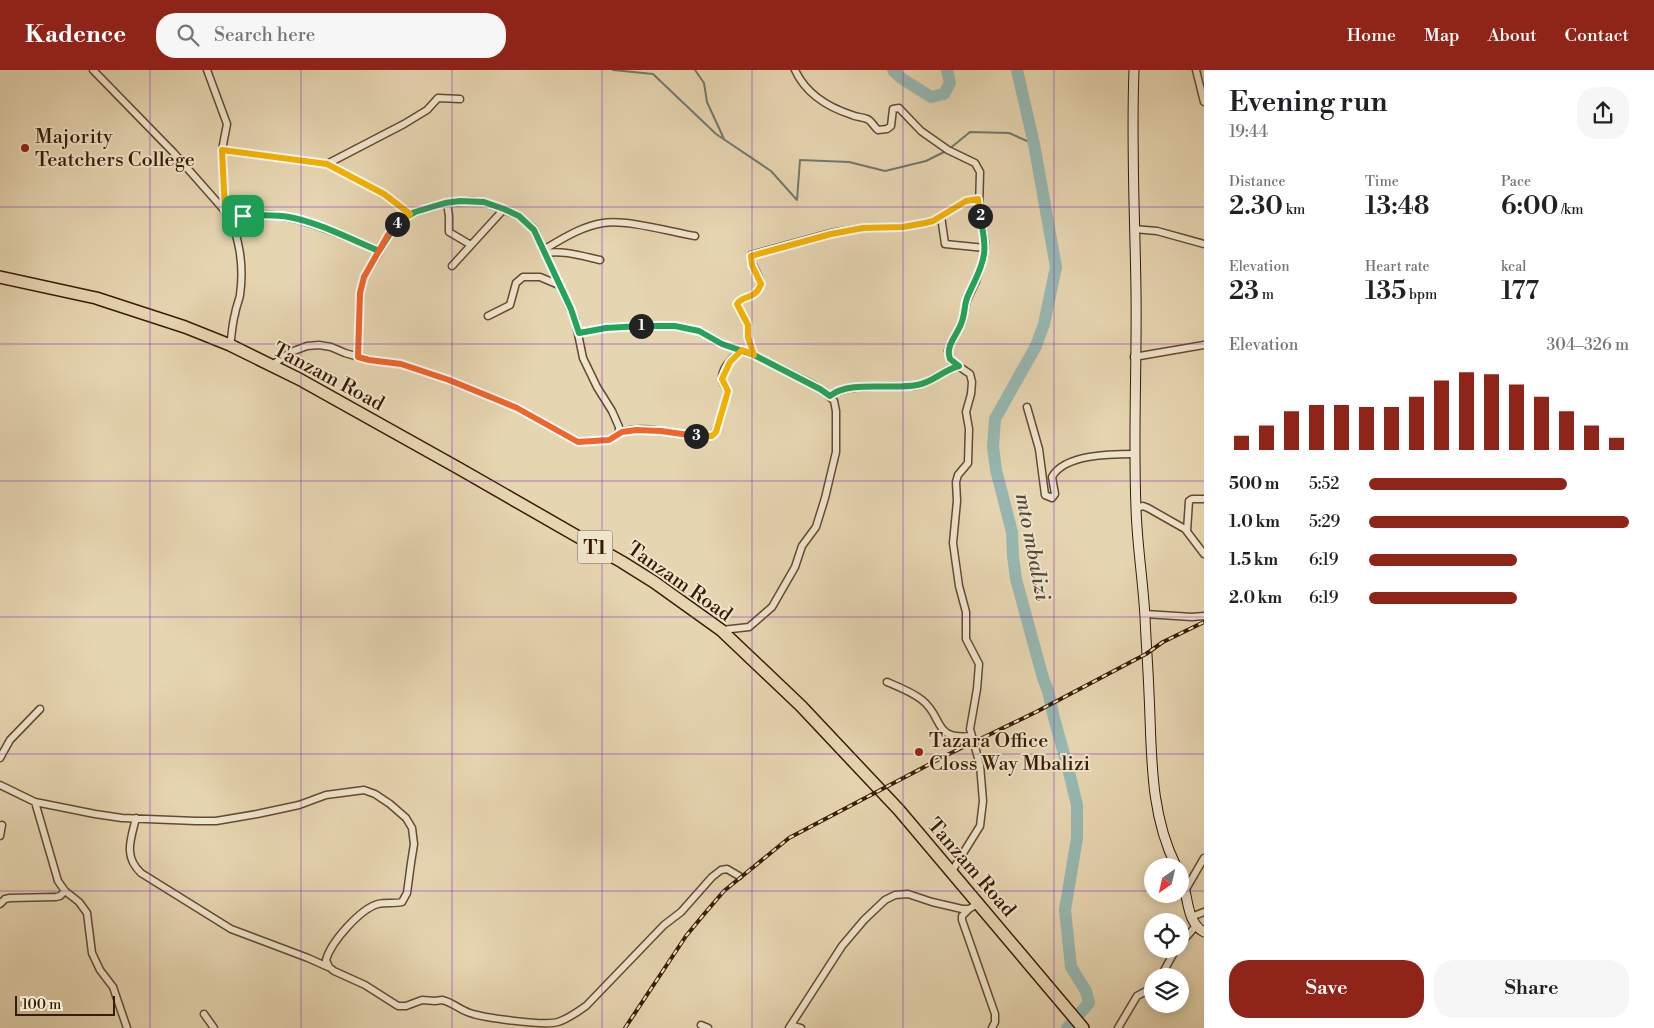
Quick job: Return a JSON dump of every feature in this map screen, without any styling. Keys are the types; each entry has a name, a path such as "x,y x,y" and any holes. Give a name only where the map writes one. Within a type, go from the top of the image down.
{"highway":[{"name":"Tanzam Road","path":"0,277 96,298 185,327 230,345 333,398 654,582 721,630 807,712 899,810 952,871 974,906 1063,1003 1082,1027"}],"main road":[{"path":"1134,70 1136,292 1134,454 1138,556 1145,614 1150,764 1161,826 1173,858"},
{"path":"1188,903 1191,917 1202,932"}],"street":[{"path":"93,70 174,152 225,210 231,220 239,249 241,278 240,296 234,316 230,345"},
{"path":"207,70 227,124 222,150 225,210"},
{"path":"795,70 804,85 821,102 866,119 878,130 887,130 891,126 893,109 899,108 921,131 946,149 975,163 980,172 978,199 985,248 978,274 967,300 963,318 948,352 950,359 970,374 972,382 966,412 969,429 968,459 967,465 956,482 957,501 953,543 955,564 966,612 966,639 979,664 977,689 970,722 971,736 980,765 983,801 980,826 952,871"},
{"path":"1196,70 1204,102"},
{"path":"327,164 404,124 427,110 438,98 460,99"},
{"path":"222,150 327,164 384,194 410,214"},
{"path":"754,355 748,337 748,325 737,304 740,299 753,295 758,291 761,284 752,265 751,256 831,234 863,228 915,225 933,221 966,201 978,199"},
{"path":"358,357 360,293 364,277 395,226 410,214 446,203 484,202 519,216 532,226 575,319 583,358 619,427 618,434"},
{"path":"446,203 449,216 448,232 471,245"},
{"path":"452,266 504,209"},
{"path":"231,220 254,215 289,217 309,222 379,251"},
{"path":"941,216 945,244 985,248"},
{"path":"544,252 581,230 603,223 618,223 695,236"},
{"path":"1134,229 1164,232 1204,244"},
{"path":"544,252 569,254 600,260"},
{"path":"488,316 510,305 516,283 523,277 540,277 560,286"},
{"path":"579,333 622,326 675,326 699,331 722,344 754,355 820,389 834,401 836,411 836,452 816,527 802,546 796,567 772,607 748,627 721,630"},
{"path":"272,365 291,352 313,345 331,347 369,360 401,364 449,380 517,408 578,442 609,440 626,431 644,430 703,437 712,436 718,429 728,391 723,382 724,372 730,362 742,350"},
{"path":"1134,357 1204,345"},
{"path":"830,396 837,391 854,388 916,386 946,370 959,366"},
{"path":"1027,407 1039,449 1045,495 1049,498 1052,498 1055,494 1052,477 1060,467 1084,458 1110,454 1134,454"},
{"path":"1187,531 1189,501 1192,499 1204,499"},
{"path":"1136,508 1142,506 1148,508 1187,531 1204,554"},
{"path":"1145,614 1204,616"},
{"path":"887,682 922,701 944,732 959,737 971,736"},
{"path":"0,758 10,740 40,709"},
{"path":"0,785 35,802 107,816 216,821 298,805 335,793 364,790 375,794 390,804 411,824 414,835 406,896 402,902 380,904 361,914 339,937 328,954 326,962 329,967"},
{"path":"35,802 58,881 65,891 79,902 87,913 92,953 100,970 113,986 127,1028"},
{"path":"136,818 130,856 134,866 141,873 231,929 329,967 364,985 398,1006 406,1006 422,1000 442,1000 471,1013 544,1024 558,1022 586,1006 666,923 681,912 718,872 727,869 739,876"},
{"path":"0,836 2,825"},
{"path":"1189,884 1204,858"},
{"path":"0,904 5,899 10,898 56,897 65,891"},
{"path":"801,1028 790,1026 842,946 864,920 885,900 895,895 908,894 932,902 974,906"},
{"path":"974,906 962,916 962,920 995,1014 995,1022 992,1028"},
{"path":"1191,917 1204,912"},
{"path":"1189,939 1202,932"},
{"path":"1118,1028 1137,996 1144,992"},
{"path":"204,1014 214,1028"}],"waterway":[{"path":"613,70 653,74 716,134 771,171 797,200 800,160 849,162 885,171 926,161 948,150 970,132 1009,133 1034,144"},
{"path":"695,70 704,83 707,102 724,139"},
{"name":"mto mbalizi","path":"893,70 901,78 931,97 944,94 950,83 947,70"},
{"name":"mto mbalizi","path":"1017,70 1034,144 1056,267 1044,324 1036,346 995,419 993,447 996,470 1012,532 1016,579 1048,691 1077,805 1077,838 1065,910 1071,967 1086,991 1089,1003 1067,1028"}],"railway":[{"path":"625,1028 686,936 705,913 724,891 789,838 947,755 1036,712 1146,654 1163,642 1204,622"}],"place":[{"name":"Majority Teatchers College","path":"25,148"},
{"name":"Tazara Office Closs Way Mbalizi","path":"919,752"}],"route":[{"path":"243,216 231,220 225,210 222,150 327,164 361,180 384,194 410,214 402,219 395,226 388,235 364,277 360,293 358,357 379,362 401,364 449,380 517,408 578,442 609,440 622,432 636,430 661,431 703,437 714,435 718,429 723,403 728,391 722,379 724,372 736,354 742,350 754,355 748,340 748,325 737,304 740,299 753,295 760,288 759,278 750,258 753,254 831,234 868,227 903,227 925,223 933,221 966,201 978,199 985,248 976,281 967,300 960,328 951,342 948,352 951,361 959,366 946,370 916,386 854,388 837,391 830,396 754,355 742,350 722,344 699,331 675,326 622,326 579,333 571,309 529,223 504,209 484,202 460,201 445,203 410,214 395,226 379,251 309,222 282,216 243,216"}]}
